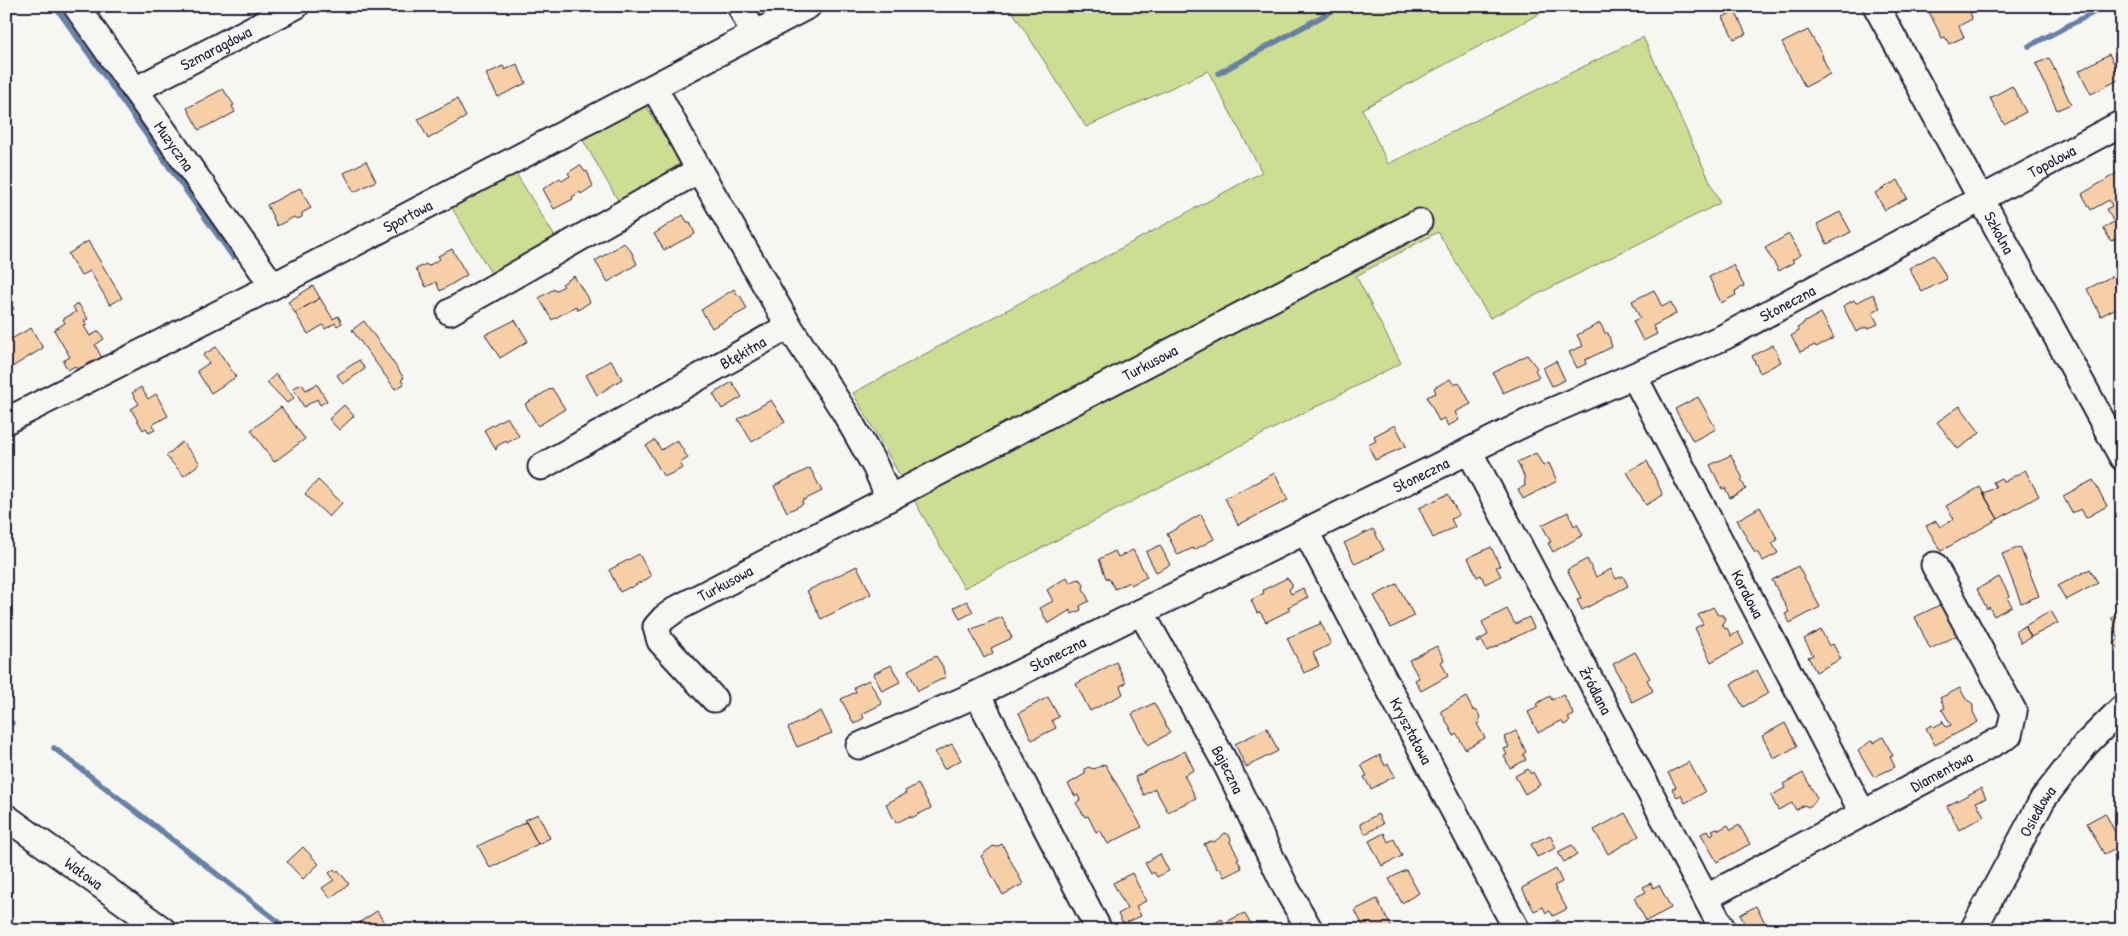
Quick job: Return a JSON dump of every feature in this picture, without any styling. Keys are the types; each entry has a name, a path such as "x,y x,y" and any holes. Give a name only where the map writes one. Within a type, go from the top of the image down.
{"street":[{"name":"Muzyczna","path":"76,6 274,286"},
{"name":"Szmaragdowa","path":"135,90 296,6"},
{"path":"740,6 754,34"},
{"name":"Sportowa","path":"6,421 274,286 808,6"},
{"name":"Szkolna","path":"1876,6 2122,457"},
{"path":"654,87 699,170 789,326 845,413 875,466 886,491 882,502"},
{"name":"Topolowa","path":"1980,198 2048,164 2122,123"},
{"path":"450,312 699,170"},
{"name":"Słoneczna","path":"859,746 977,694 1540,416 1724,337 1980,198"},
{"name":"Turkusowa","path":"714,699 660,641 656,627 664,618 678,608 1419,222"},
{"name":"Błękitna","path":"541,467 789,326"},
{"name":"Koralowa","path":"1634,376 1862,812"},
{"name":"Źródlana","path":"1469,451 1723,930"},
{"name":"Kryształowa","path":"1306,532 1517,930"},
{"name":"Diamentowa","path":"1707,897 1862,812 2009,735 2014,712 1934,565"},
{"name":"Bajeczna","path":"1140,612 1227,766 1286,888 1310,930"},
{"path":"977,694 1099,930"},
{"name":"Osiedlowa","path":"1973,930 2042,799 2084,745 2122,708"},
{"name":"Wałowa","path":"6,817 164,930"}],"green space":[{"path":"1009,6 1554,6 1362,109 1388,164 1643,37 1720,203 1490,318 1438,232 1356,276 1401,363 964,588 853,393 1262,172 1208,71 1086,127"},
{"path":"643,101 681,163 619,202 580,135"},
{"path":"514,170 557,240 494,278 449,203"}],"building":[{"path":"1929,6 1969,6 1972,19 1959,26 1964,37 1949,44 1945,37 1942,38 1928,10"},
{"path":"1735,11 1746,34 1734,39 1723,17"},
{"path":"1808,30 1823,56 1830,74 1805,87 1782,43"},
{"path":"2109,54 2122,78 2091,94 2079,71"},
{"path":"2049,58 2071,104 2057,110 2036,64"},
{"path":"517,64 526,83 498,97 486,74 503,66 505,70"},
{"path":"2012,86 2026,112 2004,124 1990,98"},
{"path":"223,89 234,105 232,106 235,112 199,130 187,108"},
{"path":"457,99 466,117 428,139 418,119"},
{"path":"366,161 376,181 354,192 344,173"},
{"path":"580,165 585,172 587,171 593,186 554,209 543,189 560,178 562,181 570,176 568,173"},
{"path":"2117,173 2122,181 2122,235 2111,241 2103,228 2114,222 2106,209 2112,206 2109,200 2091,210 2082,194"},
{"path":"1898,180 1907,198 1885,210 1875,193"},
{"path":"300,188 311,208 302,213 302,217 297,219 294,217 277,226 267,205"},
{"path":"1840,212 1851,232 1827,244 1817,224"},
{"path":"683,215 687,222 690,222 695,234 664,250 654,234"},
{"path":"1789,234 1801,255 1792,260 1794,262 1779,271 1765,248"},
{"path":"88,241 122,298 110,305 90,271 81,276 68,254"},
{"path":"624,243 631,251 637,264 608,282 595,261"},
{"path":"452,249 467,275 440,291 436,282 426,287 416,269 426,264 428,266 440,259 438,256"},
{"path":"1934,255 1947,279 1922,292 1909,268"},
{"path":"1733,265 1744,286 1735,291 1736,295 1721,303 1709,277"},
{"path":"2118,273 2122,280 2122,296 2120,297 2122,305 2101,316 2087,289"},
{"path":"574,276 590,302 578,310 576,306 552,320 539,298 554,289 555,291 564,286 562,284"},
{"path":"313,286 320,298 295,313 288,302"},
{"path":"734,289 738,296 740,295 747,309 712,328 701,310"},
{"path":"1654,290 1662,307 1671,302 1676,314 1653,326 1657,334 1643,341 1633,321 1640,318 1632,301"},
{"path":"1873,294 1880,308 1872,312 1878,324 1856,332 1843,306 1854,300 1856,303"},
{"path":"6,296 14,309 6,314"},
{"path":"320,298 333,319 338,316 342,323 337,326 335,323 325,329 323,325 308,334 295,313"},
{"path":"78,303 88,319 84,321 87,325 84,326 90,336 99,331 104,339 95,345 102,358 79,372 75,366 68,370 63,361 70,357 54,330 65,323 63,319 76,312 73,307"},
{"path":"1821,313 1834,338 1800,352 1791,336 1799,331 1797,328 1803,323"},
{"path":"515,320 528,341 500,358 485,335"},
{"path":"364,321 404,378 401,380 404,384 395,389 352,330"},
{"path":"1600,323 1605,333 1608,333 1612,347 1585,360 1586,364 1577,368 1569,352 1583,346 1577,335"},
{"path":"31,328 43,348 12,367 6,360 6,342"},
{"path":"1773,345 1781,362 1760,373 1752,356"},
{"path":"216,347 236,377 211,393 197,371 209,363 203,355"},
{"path":"1527,355 1537,368 1535,370 1539,377 1503,393 1493,373"},
{"path":"359,360 365,369 343,384 337,375"},
{"path":"611,360 622,379 597,395 586,375"},
{"path":"1556,361 1565,380 1552,386 1543,368"},
{"path":"276,374 294,398 287,403 267,382"},
{"path":"1450,379 1454,385 1459,382 1471,404 1455,412 1459,420 1448,426 1444,418 1439,421 1427,397 1436,393 1434,388"},
{"path":"732,382 742,397 722,409 713,394"},
{"path":"302,384 306,390 317,384 327,401 320,405 317,399 304,407 293,388"},
{"path":"141,387 148,399 156,394 168,416 152,425 155,430 149,433 146,428 143,430 131,409 139,404 132,393"},
{"path":"552,388 565,409 538,426 525,404"},
{"path":"1698,397 1716,429 1693,441 1675,409"},
{"path":"771,400 785,422 752,442 738,419"},
{"path":"344,405 354,416 339,430 329,419"},
{"path":"1960,406 1980,433 1958,449 1937,422"},
{"path":"281,407 305,439 274,462 251,430"},
{"path":"507,417 519,436 497,446 496,450 484,430"},
{"path":"1395,425 1406,446 1375,460 1368,445 1376,441 1374,436"},
{"path":"655,440 661,450 677,440 688,458 680,463 683,468 664,477 646,446"},
{"path":"182,442 200,463 184,476 166,456"},
{"path":"1536,453 1543,466 1549,463 1557,481 1523,499 1518,489 1525,486 1524,476 1517,462"},
{"path":"1731,455 1746,489 1730,498 1725,488 1722,489 1710,465"},
{"path":"1647,461 1663,495 1646,505 1627,472"},
{"path":"810,468 822,491 802,501 803,504 787,512 774,486"},
{"path":"2025,470 2039,496 1998,519 1983,494 1996,487 1993,482 2001,478 2004,482"},
{"path":"1275,473 1288,500 1238,525 1225,498"},
{"path":"318,480 342,503 329,517 305,494"},
{"path":"2093,480 2107,506 2086,518 2081,509 2072,513 2063,496"},
{"path":"1980,487 1998,519 1941,551 1926,526 1936,521 1940,527 1954,519 1946,506"},
{"path":"1448,494 1459,515 1451,519 1455,527 1433,538 1419,508"},
{"path":"1760,507 1778,540 1772,543 1778,553 1763,561 1757,552 1755,553 1737,520"},
{"path":"1568,512 1574,526 1577,524 1583,535 1553,552 1548,543 1551,542 1542,525"},
{"path":"1201,514 1214,539 1194,550 1193,548 1178,555 1167,534"},
{"path":"1373,529 1384,550 1355,564 1344,543"},
{"path":"1160,545 1170,565 1156,572 1146,552"},
{"path":"1491,547 1500,566 1496,567 1501,576 1485,584 1481,575 1477,577 1468,558"},
{"path":"2020,547 2039,596 2021,603 2002,554"},
{"path":"1133,550 1147,577 1131,585 1129,582 1115,589 1109,579 1106,578 1099,559 1115,551 1118,557"},
{"path":"639,554 651,576 640,584 640,582 620,592 609,570"},
{"path":"1587,559 1596,577 1611,569 1616,579 1623,576 1628,586 1582,610 1577,600 1581,598 1567,570"},
{"path":"857,566 871,594 821,619 807,591"},
{"path":"1798,566 1820,607 1790,623 1785,614 1789,612 1772,580"},
{"path":"2090,569 2098,583 2066,600 2058,586"},
{"path":"1067,577 1070,583 1078,579 1082,581 1089,601 1080,606 1081,610 1072,614 1070,610 1048,624 1040,608 1053,601 1047,590"},
{"path":"1999,577 2010,596 2007,598 2012,606 1994,616 1989,607 1987,609 1977,589"},
{"path":"1287,578 1292,584 1292,587 1289,589 1291,594 1303,588 1308,597 1288,607 1290,610 1266,622 1260,612 1257,613 1251,600 1264,593 1263,590"},
{"path":"1397,584 1414,616 1391,628 1374,596"},
{"path":"967,601 973,612 960,619 954,607"},
{"path":"1942,604 1958,635 1930,649 1915,617"},
{"path":"1713,607 1718,615 1723,615 1725,619 1722,624 1725,629 1727,628 1731,636 1738,632 1744,644 1711,662 1695,628 1703,624 1698,615"},
{"path":"1507,609 1515,624 1529,617 1534,628 1487,651 1482,641 1478,643 1477,641 1488,635 1482,622"},
{"path":"2051,611 2058,623 2031,637 2025,626"},
{"path":"2122,611 2122,646 2119,648 2114,644 2119,639 2113,628 2116,626 2111,617"},
{"path":"1002,617 1012,638 991,648 993,653 984,658 970,630"},
{"path":"1320,621 1331,644 1313,653 1319,666 1304,673 1287,638 1320,624"},
{"path":"2025,626 2031,637 2021,643 2015,631"},
{"path":"1821,630 1829,646 1833,644 1841,659 1816,672 1808,657 1813,655 1804,639"},
{"path":"1437,646 1444,660 1441,662 1448,676 1421,691 1415,680 1419,678 1409,660"},
{"path":"1635,652 1650,678 1647,680 1653,691 1632,702 1613,664"},
{"path":"936,656 943,667 946,677 918,691 908,670"},
{"path":"1116,662 1126,683 1120,686 1123,694 1090,711 1076,684"},
{"path":"891,665 900,682 882,691 873,674"},
{"path":"1757,670 1769,693 1743,707 1731,684"},
{"path":"869,680 882,704 862,714 864,718 854,724 841,699 856,692 854,687"},
{"path":"1960,688 1965,698 1973,704 1973,712 1978,722 1935,745 1926,728 1932,725 1934,727 1943,722 1942,720 1946,727 1951,725 1941,710 1945,708 1940,698"},
{"path":"1563,694 1574,715 1568,718 1570,721 1564,725 1561,721 1538,733 1528,712 1538,707 1536,704 1550,696 1552,700"},
{"path":"1048,697 1059,717 1052,720 1056,728 1032,740 1019,713"},
{"path":"1466,697 1473,710 1477,711 1480,717 1477,724 1485,738 1465,749 1457,734 1454,736 1441,711"},
{"path":"1154,703 1170,733 1148,745 1132,714"},
{"path":"821,711 832,733 797,747 788,728"},
{"path":"1785,723 1797,746 1774,759 1762,736"},
{"path":"1267,728 1278,751 1246,767 1235,744"},
{"path":"1516,731 1526,752 1523,754 1526,760 1510,768 1504,756 1507,755 1504,749 1509,747 1504,737"},
{"path":"1883,737 1893,756 1890,757 1895,767 1874,777 1858,751 1872,740 1873,743"},
{"path":"952,744 961,760 944,769 935,752"},
{"path":"1185,751 1194,770 1184,775 1196,798 1168,812 1155,789 1144,795 1135,777"},
{"path":"1380,755 1385,766 1388,764 1395,776 1371,789 1364,777 1367,776 1361,765"},
{"path":"1689,762 1705,792 1685,803 1681,795 1677,797 1672,789 1676,787 1668,773"},
{"path":"1105,764 1142,827 1108,844 1100,830 1096,832 1088,816 1085,817 1076,803 1080,800 1078,795 1075,796 1068,784 1085,774 1085,769 1088,767 1094,769"},
{"path":"1528,769 1531,774 1533,772 1540,785 1525,794 1515,776"},
{"path":"1803,773 1817,798 1813,804 1808,807 1804,805 1796,810 1792,803 1778,810 1771,796 1785,788 1783,784"},
{"path":"918,784 931,808 896,823 886,804"},
{"path":"1981,788 1986,798 1976,802 1984,816 1959,830 1947,806"},
{"path":"1625,813 1639,836 1608,854 1594,830"},
{"path":"2105,813 2122,845 2104,854 2087,823"},
{"path":"538,814 550,838 538,844 525,820"},
{"path":"1378,814 1383,824 1365,834 1360,824"},
{"path":"526,822 538,844 490,868 478,846"},
{"path":"1728,825 1731,830 1739,825 1750,844 1717,862 1701,834 1708,830 1711,835 1714,833 1712,830 1717,828 1719,830"},
{"path":"1225,833 1231,839 1230,842 1242,868 1224,877 1220,868 1217,869 1204,844 1211,841 1214,842"},
{"path":"1384,833 1388,842 1394,839 1402,856 1382,866 1369,841"},
{"path":"1550,835 1556,848 1537,857 1531,844"},
{"path":"1002,844 1023,884 1003,895 981,856 993,846 996,847"},
{"path":"1572,845 1577,854 1564,862 1558,852"},
{"path":"303,847 319,864 303,879 287,862"},
{"path":"1160,854 1169,871 1157,877 1154,872 1151,874 1145,863"},
{"path":"334,869 336,872 338,870 349,884 330,898 322,888 334,880 329,873"},
{"path":"1556,869 1562,882 1554,886 1567,909 1553,916 1550,911 1546,913 1543,907 1534,911 1522,888"},
{"path":"1406,870 1419,893 1402,903 1389,879"},
{"path":"1132,873 1146,901 1136,906 1141,916 1123,924 1118,914 1127,909 1113,883"},
{"path":"1651,883 1653,888 1659,885 1671,908 1646,921 1634,898 1646,892 1643,887"},
{"path":"1377,899 1393,930 1365,930 1355,910"},
{"path":"1756,906 1769,930 1740,930 1739,928 1746,925 1740,915"},
{"path":"377,911 389,930 364,930 360,922"},
{"path":"1244,913 1255,930 1216,930 1213,924 1222,919 1224,923"},
{"path":"1558,920 1563,930 1541,930"},
{"path":"1464,921 1469,930 1447,930"},
{"path":"360,922 364,930 348,930"}],"waterway":[{"path":"55,6 233,257"},
{"path":"98,11 107,6"},
{"path":"1219,73 1341,6"},
{"path":"2029,46 2106,6"},
{"path":"6,719 12,723"},
{"path":"54,748 289,930"}]}
